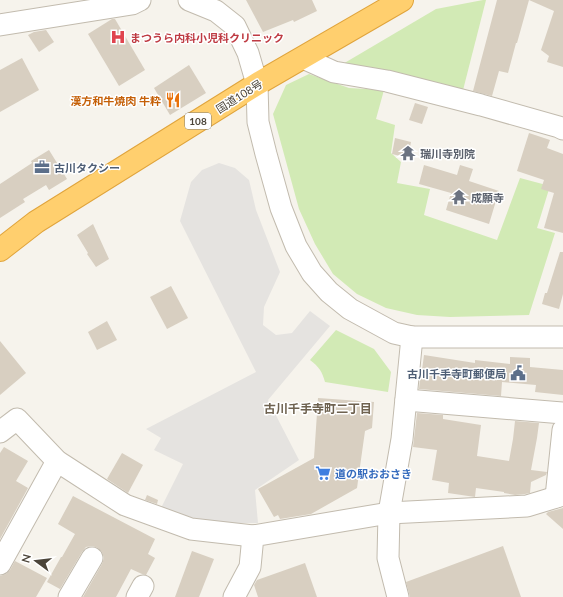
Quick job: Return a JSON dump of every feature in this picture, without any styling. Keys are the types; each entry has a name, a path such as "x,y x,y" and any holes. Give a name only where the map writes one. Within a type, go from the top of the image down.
{"highway":[{"name":"国道108号","path":"0,250 36,222 257,84 402,0"}],"street":[{"path":"0,26 132,4 140,0"},
{"path":"189,0 216,11 235,26 248,53 257,84 258,122 281,208 296,246 312,273 329,292 350,309 394,333 412,338 563,337"},
{"path":"303,58 334,72 387,82 481,105 558,126 563,129"},
{"path":"398,597 388,558 389,513 402,439 412,338"},
{"path":"406,400 563,413"},
{"path":"0,432 17,419 57,461 125,506 191,529 252,536 389,513 527,506 560,496 563,430"},
{"path":"0,564 57,461"},
{"path":"234,597 250,567 252,536"},
{"path":"69,597 92,558"}],"green space":[{"path":"486,0 462,94 336,68 436,9"},
{"path":"309,74 349,88 384,90 376,119 395,125 391,153 401,162 397,183 430,189 424,215 497,240 520,178 550,186 537,228 555,233 529,315 450,317 417,315 386,308 357,294 333,274 315,244 299,209 273,114 286,85"},
{"path":"336,330 374,349 391,372 388,392 325,382 320,370 310,360"}],"shaded area":[{"path":"219,163 235,168 249,180 256,210 280,272 264,307 263,325 276,335 292,333 310,311 330,326 268,400 299,460 255,490 258,523 226,523 197,519 161,508 183,464 154,450 161,438 146,429 256,372 180,221 191,182 202,170"}],"building":[{"path":"246,0 312,0 317,11 294,22 293,20 263,32"},
{"path":"497,0 529,0 508,73 499,71 492,96 473,91"},
{"path":"529,0 563,0 563,67 547,62 549,56 541,50 554,11"},
{"path":"112,19 115,19 145,70 119,86 88,34"},
{"path":"46,30 54,42 39,52 28,35 34,32"},
{"path":"22,58 39,90 0,112 0,70"},
{"path":"189,65 206,93 170,115 154,88"},
{"path":"415,103 428,107 422,124 409,120"},
{"path":"529,133 550,140 547,148 563,154 563,233 544,228 554,193 541,189 544,180 517,171"},
{"path":"395,138 411,142 408,158 392,154"},
{"path":"49,150 67,179 49,190 46,185 23,199 25,202 0,218 0,184 32,163 31,161"},
{"path":"424,165 457,175 460,165 473,169 469,181 499,191 489,224 446,210 451,193 419,184"},
{"path":"93,224 109,259 96,267 77,235"},
{"path":"560,252 563,252 563,294 559,309 542,304"},
{"path":"171,286 188,318 167,329 150,297"},
{"path":"107,321 117,340 97,350 88,332"},
{"path":"0,341 26,373 0,395"},
{"path":"424,355 475,363 475,360 510,364 510,357 530,358 530,367 563,370 563,395 535,392 536,385 502,382 501,396 419,389"},
{"name":"道の駅おおさき","path":"318,398 374,402 372,428 365,431 357,488 311,514 280,519 278,515 274,517 258,489 314,458"},
{"path":"417,413 443,415 443,419 481,425 477,456 509,461 515,421 539,423 531,470 547,472 546,475 531,482 530,493 525,494 515,495 476,488 475,497 448,493 449,483 432,480 437,450 413,447"},
{"path":"4,447 28,461 16,481 28,488 0,539 0,453"},
{"path":"122,453 143,465 128,493 107,479"},
{"path":"147,495 158,500 157,504 145,500"},
{"path":"73,496 155,539 148,554 155,558 146,575 131,569 116,597 83,597 104,558 102,552 98,548 92,546 86,547 82,552 60,589 47,582 75,534 58,524"},
{"path":"563,508 563,529 546,514 548,512"},
{"path":"503,546 521,597 410,597 406,582"},
{"path":"192,551 214,559 199,597 175,597"},
{"path":"15,561 47,578 36,597 0,597 0,576 6,574 10,570"},
{"path":"305,563 317,597 258,597 254,585 257,580"}],"place":[{"name":"まつうら内科小児科クリニック","path":"118,37"},
{"name":"漢方和牛焼肉 牛粋","path":"173,100"},
{"name":"瑞川寺別院","path":"408,153"},
{"name":"古川タクシー","path":"42,167"},
{"name":"成願寺","path":"459,197"},
{"name":"古川千手寺町郵便局","path":"518,373"},
{"name":"道の駅おおさき","path":"323,473"}],"district":[{"name":"古川千手寺町二丁目","path":"318,408"}]}
